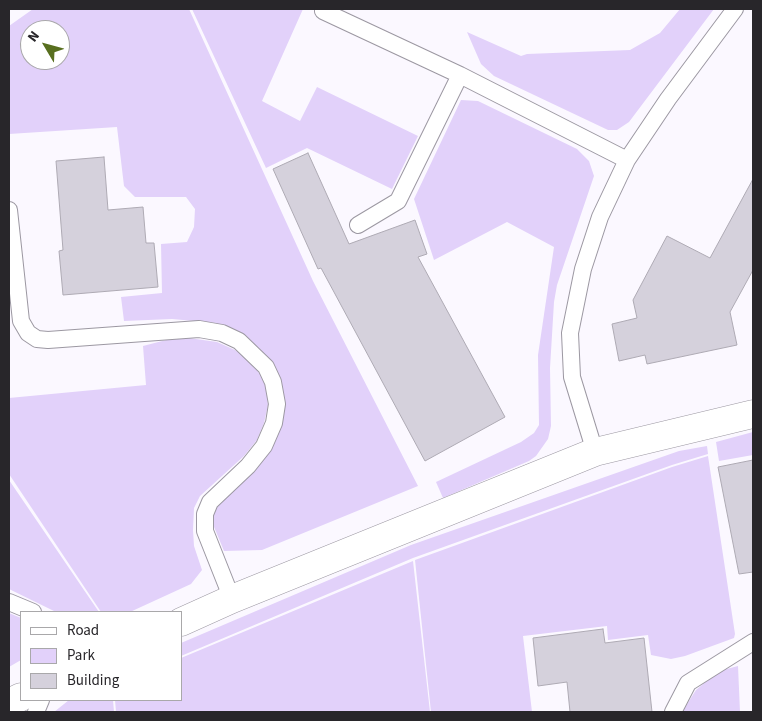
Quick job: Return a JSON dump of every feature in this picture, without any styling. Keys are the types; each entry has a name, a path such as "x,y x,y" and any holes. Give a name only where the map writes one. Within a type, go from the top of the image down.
{"street":[{"path":"182,622 232,599 595,452 753,414"}],"lane":[{"path":"595,452 572,377 570,333 583,270 600,217 627,160 668,100 735,9"},
{"path":"323,11 460,75 627,160"},
{"path":"358,225 398,201 460,75"},
{"path":"9,210 21,321 28,333 37,339 48,340 199,329 222,333 239,341 266,368 273,382 277,404 274,423 264,446 248,466 210,502 205,514 205,531 232,599"},
{"path":"9,602 31,611"},
{"path":"673,712 688,683 753,642"}],"green space":[{"path":"33,9 189,9 313,281 418,486 262,550 224,551 212,522 214,512 221,500 272,447 270,362 260,349 243,336 216,323 172,319 124,321 121,297 162,293 161,244 187,242 194,227 195,209 186,197 135,197 124,186 117,127 9,134 9,26"},
{"path":"192,9 303,9 262,101 300,121 317,87 418,136 392,189 307,148 266,168"},
{"path":"680,9 714,9 629,122 617,130 608,130 494,76 481,64 467,32 521,56 527,54 630,50 660,33"},
{"path":"461,100 478,101 577,149 589,161 594,176 557,285 554,302 550,368 551,426 548,439 536,456 529,461 443,498 436,482 521,442 534,433 539,425 538,355 554,247 507,222 434,260 414,199"},
{"path":"189,338 217,342 235,350 249,360 260,374 266,387 268,405 264,423 257,440 244,456 200,496 194,508 194,546 202,570 191,584 132,611 100,611 9,474 9,398 146,385 143,346 166,340"},
{"path":"753,432 753,455 719,461 716,442"},
{"path":"707,446 708,454 672,465 413,558 182,656 182,643 411,545 679,451"},
{"path":"708,456 735,634 734,638 685,656 671,659 651,655 648,635 608,640 607,626 523,636 532,712 431,712 415,560 672,467"},
{"path":"9,480 98,611 54,611 9,589"},
{"path":"413,561 430,712 116,712 115,701 182,701 182,658"},
{"path":"9,613 20,618 20,661 9,667"},
{"path":"738,666 740,712 682,712 696,690 709,679 723,670"},
{"path":"68,701 113,701 114,712 54,712"}],"building":[{"path":"308,153 349,244 415,220 427,254 418,257 505,417 425,461 321,268 318,269 273,169"},
{"path":"104,157 108,210 143,207 146,243 154,243 158,287 63,295 59,251 63,250 56,161"},
{"path":"753,179 753,270 730,312 737,345 647,364 645,355 619,361 612,324 637,318 633,300 667,236 710,258"},
{"path":"753,460 753,572 739,574 718,467"},
{"path":"603,629 605,643 644,638 652,712 570,712 567,682 538,686 533,638"}]}
